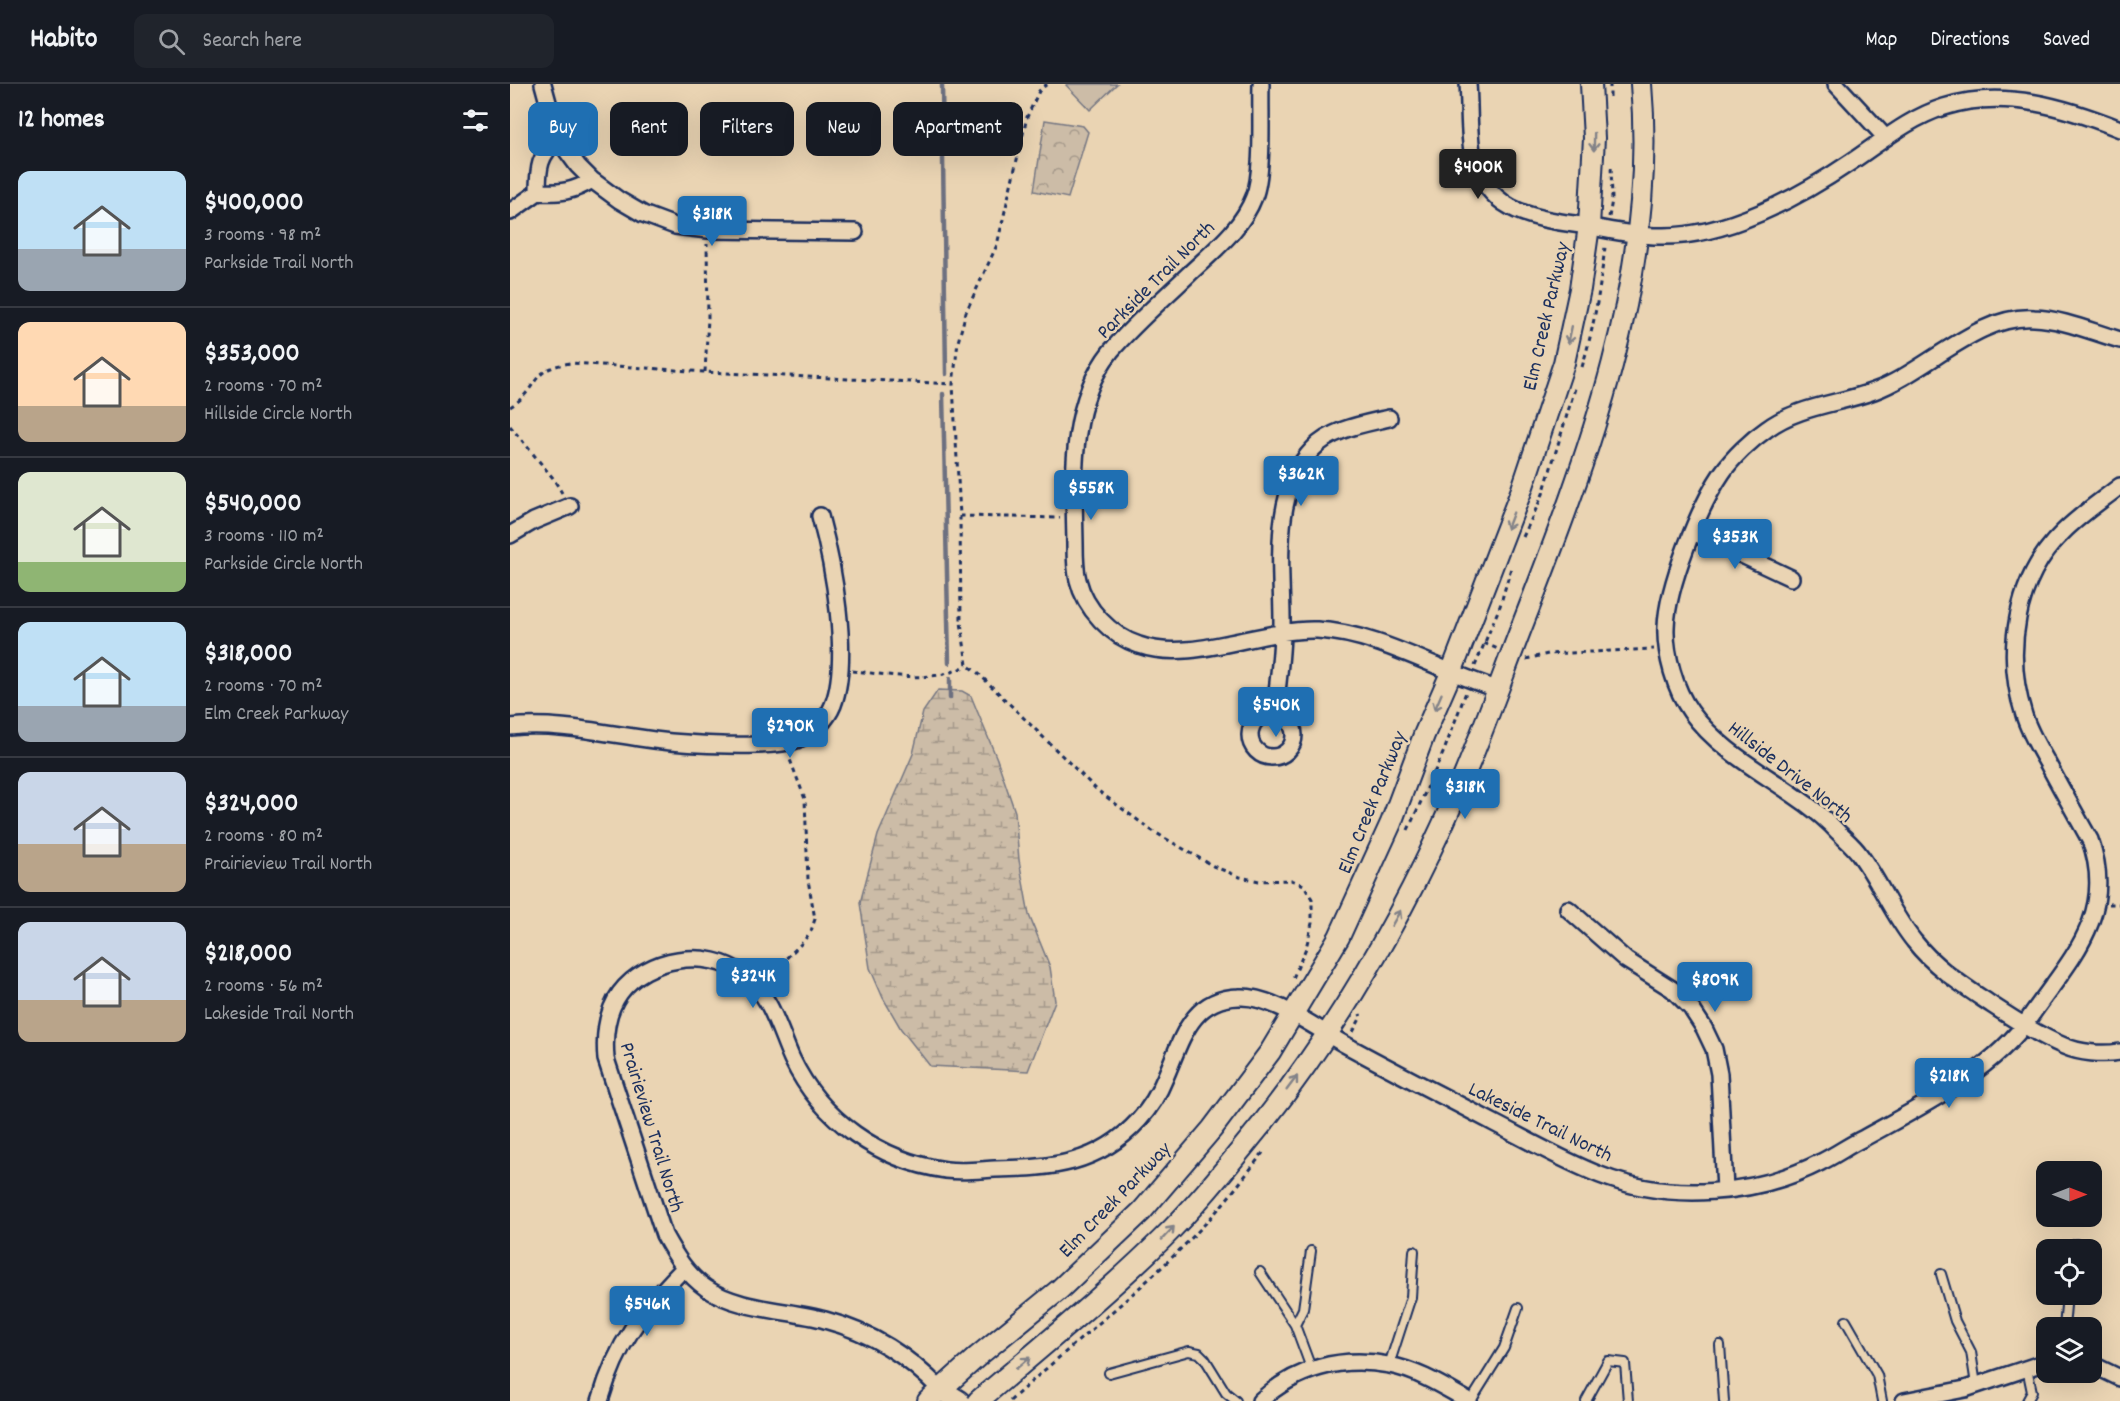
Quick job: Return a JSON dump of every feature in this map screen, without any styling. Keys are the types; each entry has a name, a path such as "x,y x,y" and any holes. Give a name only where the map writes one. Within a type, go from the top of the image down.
{"street":[{"path":"543,84 548,102"},
{"name":"Parkside Trail North","path":"1261,84 1260,169 1255,195 1244,216 1229,235 1110,353 1094,379 1083,408 1074,468 1075,561 1078,583 1100,620 1118,637 1159,651 1185,650 1282,632 1316,630 1351,635 1384,645 1497,689"},
{"path":"1468,84 1473,155 1482,179 1498,200 1517,212 1544,221 1660,236 1727,226 1771,208 1851,162 1912,121 1944,107 1978,99 2018,100 2052,106 2120,129"},
{"name":"Elm Creek Parkway","path":"938,1397 978,1356 1060,1289 1142,1211 1212,1129 1270,1052 1339,937 1392,823 1424,735 1451,673 1522,489 1564,363 1580,289 1589,226 1594,138 1591,84"},
{"path":"978,1401 1115,1284 1165,1236 1209,1188 1263,1123 1328,1034 1409,895 1456,794 1566,513 1602,406 1628,298 1638,234 1643,161 1641,84"},
{"path":"1836,84 1885,137"},
{"path":"538,192 538,174 544,156"},
{"path":"571,156 592,180 619,200 643,214 675,226 708,230 855,232"},
{"path":"510,212 538,192 578,189 592,180"},
{"name":"Hillside Drive North","path":"2120,340 2057,321 2032,317 2010,320 1989,326 1886,387 1857,398 1796,414 1768,428 1744,448 1723,471 1707,498 1670,595 1665,628 1677,682 1688,708 1706,731 1728,751 1804,803 1833,826 1860,855 1895,916 1932,963 2024,1026 2066,1047 2090,1053 2120,1052"},
{"path":"1275,713 1282,632 1281,531 1285,501 1292,483 1313,448 1354,426 1389,418"},
{"name":"Lakeside Trail North","path":"1292,1015 1561,1158 1604,1176 1642,1187 1686,1192 1725,1190 1787,1176 1820,1163 1952,1088 1988,1061 2024,1026 2085,936 2098,903 2099,886 2095,855 2090,840 2024,717 2016,685 2014,651 2017,620 2026,588 2041,559 2061,533 2120,486"},
{"path":"510,535 534,521 570,506"},
{"path":"510,727 544,726 580,729 656,741 717,744 784,744 800,739 813,731 824,720 833,705 839,670 838,607 827,542 820,516"},
{"path":"1693,532 1791,578"},
{"path":"1568,909 1626,960 1672,989 1691,1008 1704,1028 1714,1049 1719,1074 1725,1190"},
{"name":"Prairieview Trail North","path":"938,1397 914,1362 856,1330 826,1320 725,1298 706,1288 684,1268 664,1235 606,1059 604,1042 607,1023 617,996 644,971 662,964 699,958 718,962 746,976 769,1004 802,1078 832,1116 857,1136 882,1151 909,1162 952,1171 1043,1168 1071,1162 1108,1146 1140,1119 1153,1101 1191,1020 1206,1007 1224,999 1238,996 1251,997 1271,1003 1292,1015"},
{"path":"600,1401 607,1378 624,1340 649,1304 684,1268"},
{"path":"1260,1401 1286,1381 1311,1368 1341,1363 1389,1365 1442,1385 1470,1401"},
{"path":"1904,1401 1965,1389 2036,1365"},
{"path":"2102,1369 2120,1378"},
{"path":"938,1397 959,1401"}],"lane":[{"path":"1295,1325 1303,1309 1311,1251"},
{"path":"1389,1365 1411,1297 1414,1251"},
{"path":"1260,1272 1295,1325 1311,1368"},
{"path":"1941,1274 1955,1322 1971,1352 1977,1385"},
{"path":"1470,1401 1504,1348 1518,1308"},
{"path":"1846,1321 1877,1376 1882,1401"},
{"path":"1720,1345 1724,1401"},
{"path":"1109,1373 1189,1352 1198,1353 1205,1359 1226,1393 1236,1401"},
{"path":"1586,1401 1608,1360 1625,1363 1628,1401"},
{"path":"2027,1368 2032,1392 2027,1401"}],"path":[{"path":"705,372 708,318 708,230"},
{"path":"1585,259 1633,265"},
{"path":"510,407 521,400 539,375 554,365 572,363 953,384"},
{"path":"510,426 553,478 570,506"},
{"path":"960,516 1074,518"},
{"path":"1484,642 1529,659 1548,654 1668,649"},
{"path":"839,670 892,676 924,676 944,674 967,665"},
{"path":"757,987 803,942 814,919 808,880 805,799 784,744"}],"green space":[{"path":"1067,84 1117,84 1090,110"},
{"path":"1045,120 1083,126 1088,132 1068,198 1034,191"},
{"path":"938,690 962,691 971,696 997,759 1015,812 1019,860 1029,915 1050,967 1055,1001 1028,1071 930,1066 901,1029 883,998 870,968 860,903 878,835 913,754 923,712"}],"waterway":[{"path":"942,84 946,374"},
{"path":"943,394 949,663"},
{"path":"950,679 950,698"}]}
